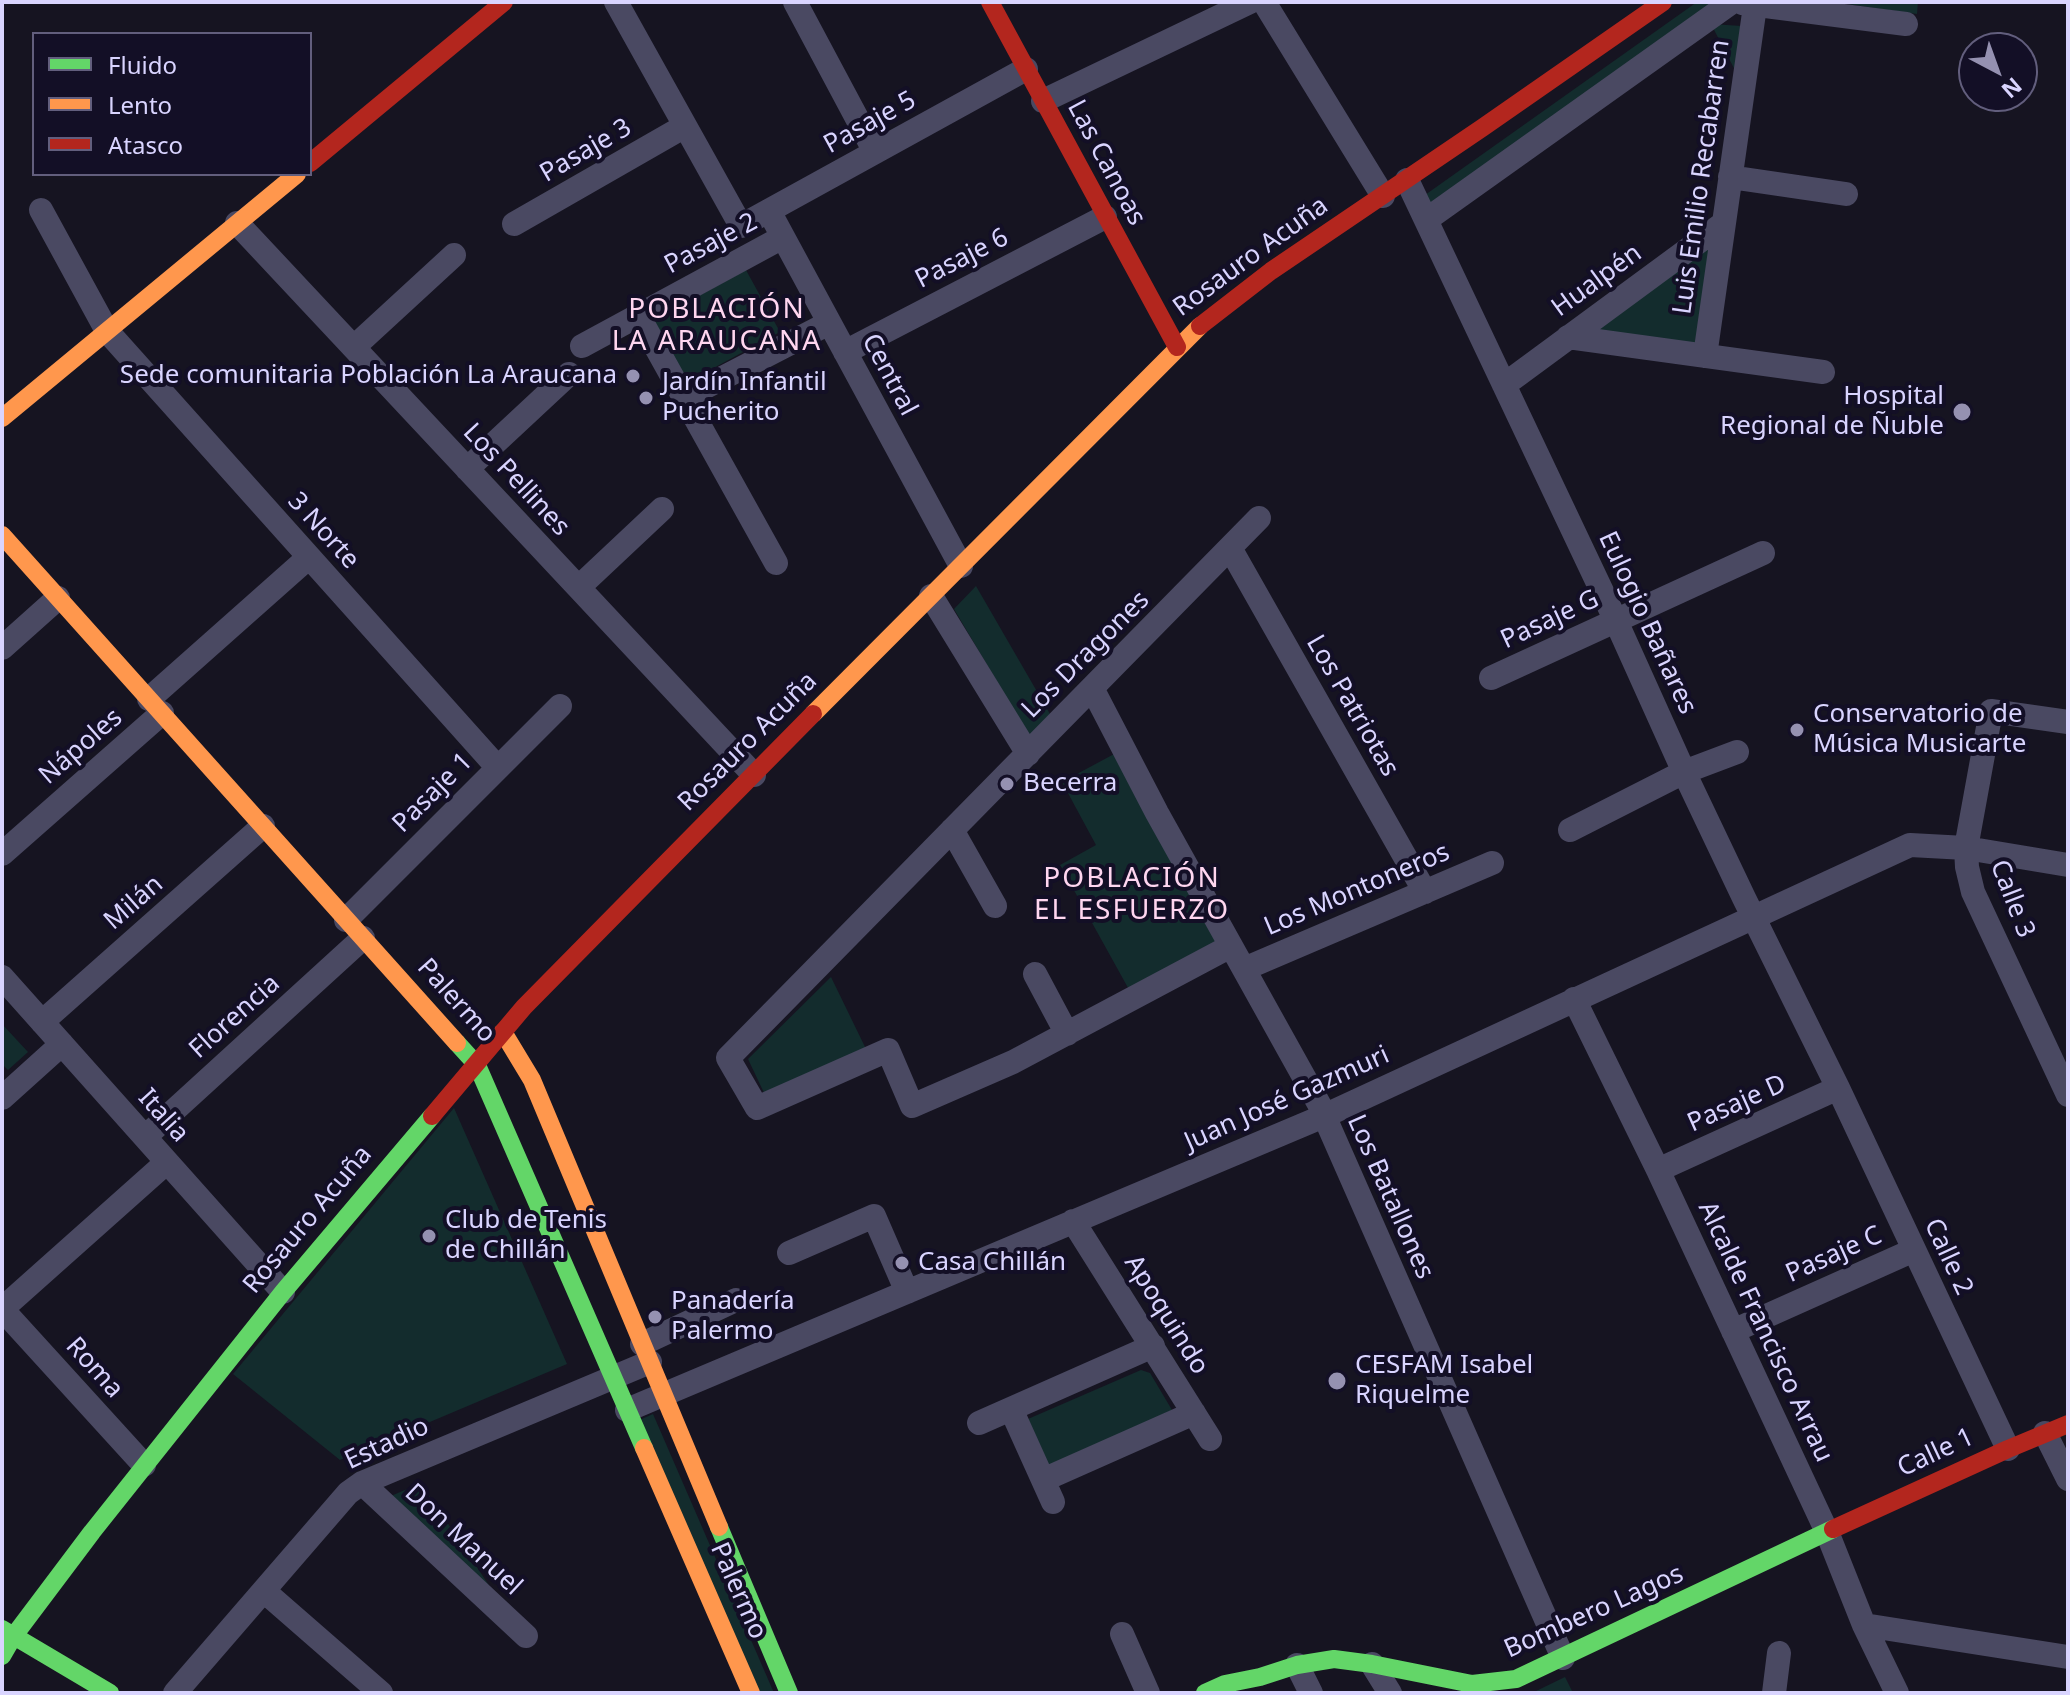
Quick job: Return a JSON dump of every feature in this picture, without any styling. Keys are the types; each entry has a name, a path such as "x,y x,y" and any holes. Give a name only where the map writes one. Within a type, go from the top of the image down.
{"street":[{"path":"312,161 504,2"},
{"path":"616,2 685,126"},
{"path":"795,2 875,152"},
{"name":"Las Canoas","path":"990,2 1177,347"},
{"path":"1043,101 1250,2"},
{"path":"1264,2 1383,196"},
{"name":"Rosauro Acuña","path":"2,1656 8,1633 283,1292 503,1032 1177,347 1228,302 1663,2"},
{"path":"1426,220 1740,3 1906,24"},
{"name":"Luis Emilio Recabarren","path":"1705,356 1730,177 1740,3"},
{"name":"Pasaje 5","path":"685,126 741,226 1026,69"},
{"name":"Pasaje 3","path":"514,224 685,126"},
{"path":"2,418 295,176"},
{"path":"1730,177 1846,194"},
{"name":"Eulogio Bañares","path":"1407,180 1616,621 1684,772 1838,1088"},
{"name":"3 Norte","path":"41,210 107,331 498,768"},
{"name":"Central","path":"769,211 961,566"},
{"name":"Pasaje 6","path":"845,352 1105,217"},
{"name":"Los Pellines","path":"237,223 754,775"},
{"name":"Hualpén","path":"1504,385 1724,223"},
{"name":"Pasaje 2","path":"582,346 783,237"},
{"path":"354,347 454,255"},
{"path":"638,315 776,563"},
{"path":"684,398 829,323"},
{"path":"1568,337 1823,372"},
{"path":"467,469 569,374"},
{"path":"579,587 662,509"},
{"name":"Los Dragones","path":"728,1058 1259,518"},
{"name":"Palermo","path":"2,535 477,1065 751,1693"},
{"name":"Los Patriotas","path":"1230,548 1425,892"},
{"name":"Pasaje G","path":"1491,678 1763,553"},
{"path":"155,706 309,557"},
{"path":"931,596 1028,754"},
{"path":"2,648 58,598"},
{"name":"Los Batallones","path":"1092,688 1157,813 1324,1116 1563,1658"},
{"name":"Nápoles","path":"2,854 155,706"},
{"name":"Pasaje 1","path":"346,920 560,706"},
{"name":"Calle 3","path":"2068,722 1991,711 1966,848 1973,892 2068,1095"},
{"path":"1570,830 1684,772 1737,752"},
{"name":"Milán","path":"42,1022 263,826"},
{"path":"952,830 995,906"},
{"name":"Juan José Gazmuri","path":"627,1410 1324,1116 1910,845 1966,848 2068,865"},
{"name":"Los Montoneros","path":"1244,969 1492,863"},
{"name":"Florencia","path":"145,1137 363,938"},
{"name":"Los Montoneros","path":"728,1058 757,1108 888,1050 912,1106 1013,1062 1231,946"},
{"path":"1035,974 1067,1034"},
{"name":"Italia","path":"2,977 283,1292"},
{"name":"Alcalde Francisco Arrau","path":"1574,999 1658,1170 1827,1532 1864,1625 1897,1693"},
{"name":"Palermo","path":"503,1032 532,1080 789,1693"},
{"path":"2,1098 62,1044"},
{"name":"Pasaje D","path":"1658,1170 1838,1088"},
{"name":"Calle 2","path":"1838,1088 2008,1449"},
{"path":"2,1309 167,1162"},
{"path":"789,1253 874,1216 907,1292"},
{"name":"Apoquindo","path":"1073,1221 1210,1439"},
{"name":"Pasaje C","path":"1733,1331 1914,1250"},
{"path":"646,1353 736,1300"},
{"name":"Roma","path":"2,1309 144,1465"},
{"path":"979,1423 1153,1346"},
{"name":"Estadio","path":"175,1693 348,1493 362,1483 613,1376 646,1353"},
{"path":"1011,1409 1053,1502"},
{"path":"1043,1480 1194,1413"},
{"name":"Calle 1","path":"1827,1532 2068,1424"},
{"path":"2045,1433 2068,1479"},
{"name":"Don Manuel","path":"362,1483 526,1636"},
{"name":"Bombero Lagos","path":"1205,1693 1225,1684 1297,1665 1334,1659 1472,1684 1519,1686 1563,1658 1827,1532"},
{"path":"264,1591 381,1693"},
{"path":"1864,1625 2068,1657"},
{"path":"8,1633 110,1693"},
{"path":"1122,1634 1148,1693"},
{"path":"1774,1693 1779,1653"},
{"path":"1372,1664 1390,1693"},
{"path":"1297,1665 1311,1693"},
{"path":"1247,1693 1260,1677"}],"green space":[{"path":"1697,2 1716,2 1431,204 1425,195"},
{"path":"1833,2 1918,2 1917,14"},
{"path":"1711,24 1742,26 1737,74"},
{"path":"1715,240 1700,346 1586,331"},
{"path":"746,270 780,332 686,383 653,321"},
{"path":"976,586 1050,714 1029,736 954,609"},
{"path":"1116,753 1222,945 1132,995 1060,865 1096,845 1062,782"},
{"path":"831,977 866,1049 766,1097 748,1059"},
{"path":"2,1024 28,1052 8,1070 2,1064"},
{"name":"Club de Tenis de Chillán","path":"454,1108 567,1364 340,1460 233,1374"},
{"path":"1141,1370 1150,1373 1172,1410 1050,1468 1028,1419"},
{"path":"653,1414 774,1693 754,1693 635,1422"},
{"path":"421,1483 506,1611 384,1499"},
{"path":"1565,1677 1573,1693 1532,1693"}],"traffic: fast":[{"path":"457,1043 477,1065 644,1448"},
{"path":"2,1656 92,1532 283,1292 432,1116"},
{"path":"719,1527 789,1693"},
{"path":"1205,1693 1225,1684 1297,1665 1334,1659 1472,1684 1516,1679 1833,1529"},
{"path":"2,1629 110,1693"}],"traffic: slow":[{"path":"2,418 295,176"},
{"path":"813,714 1200,326"},
{"path":"2,535 457,1043"},
{"path":"503,1032 532,1080 719,1527"},
{"path":"644,1448 751,1693"}],"traffic: jam":[{"path":"312,161 504,2"},
{"path":"990,2 1177,347"},
{"path":"1200,326 1271,271 1663,2"},
{"path":"432,1116 524,1007 813,714"},
{"path":"1833,1529 2068,1424"}],"place":[{"name":"Sede comunitaria Población La Araucana","path":"633,376"},
{"name":"Jardín Infantil Pucherito","path":"646,398"},
{"name":"Hospital Regional de Ñuble","path":"1962,412"},
{"name":"Conservatorio de Música Musicarte","path":"1797,730"},
{"name":"Becerra","path":"1007,784"},
{"name":"Club de Tenis de Chillán","path":"429,1236"},
{"name":"Casa Chillán","path":"902,1263"},
{"name":"Panadería Palermo","path":"655,1317"},
{"name":"CESFAM Isabel Riquelme","path":"1337,1381"}],"district":[{"name":"POBLACIÓN LA ARAUCANA","path":"717,326"},
{"name":"POBLACIÓN EL ESFUERZO","path":"1132,895"}]}
